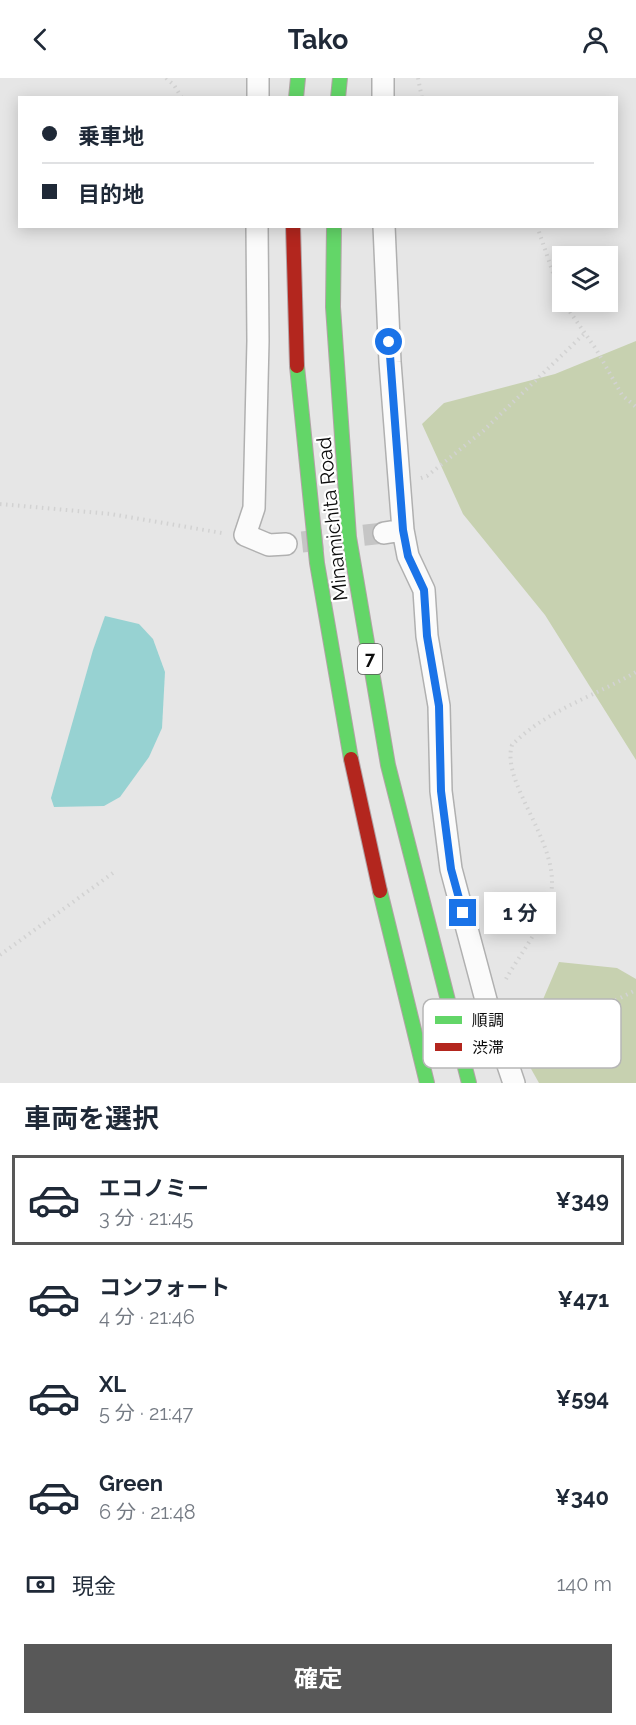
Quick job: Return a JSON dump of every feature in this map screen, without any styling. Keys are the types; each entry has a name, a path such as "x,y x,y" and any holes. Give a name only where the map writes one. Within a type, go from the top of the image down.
{"highway":[{"path":"296,96 298,78"},
{"path":"338,96 340,78"},
{"name":"Minamichita Road","path":"293,228 293,307 301,426 320,597 349,759 423,1066"},
{"name":"Minamichita Road","path":"334,228 333,307 349,537 388,765 448,999"},
{"name":"Minamichita Road","path":"423,1068 427,1083"},
{"name":"Minamichita Road","path":"465,1068 469,1083"}],"street":[{"path":"258,78 258,96"},
{"path":"384,78 384,96"},
{"path":"257,228 258,341 254,508 245,535 269,545 286,544"},
{"path":"384,228 389,351 400,483 394,531 424,590 427,636 439,706 441,791 451,869 490,998"},
{"path":"510,1068 514,1083"}],"path":[{"path":"166,78 181,96"},
{"path":"418,78 422,96"},
{"path":"538,228 552,269"},
{"path":"571,312 622,395 636,407"},
{"path":"400,483 427,476 483,431 585,333"},
{"path":"0,504 111,514 226,534 245,535"},
{"path":"494,999 490,998 545,911 552,882 549,862 538,827 510,765 512,745 526,730 636,672"},
{"path":"0,955 113,873"},
{"path":"618,999 636,990"}],"green space":[{"path":"636,341 636,760 545,615 463,514 422,424 444,403 555,374"},
{"path":"559,962 617,968 636,979 636,1083 539,1083 531,1068 621,1068 621,999 543,999"}],"water":[{"path":"105,616 139,624 153,639 165,672 162,728 149,757 120,797 104,806 54,807 51,798 93,650"}],"tunnel":[{"path":"302,542 384,533"}],"traffic: fast":[{"path":"296,96 298,78"},
{"path":"338,96 340,78"},
{"path":"334,228 333,307 349,537 388,765 448,999"},
{"path":"297,366 317,563 351,759"},
{"path":"380,891 423,1067"},
{"path":"423,1068 427,1083"},
{"path":"465,1068 469,1083"}],"traffic: jam":[{"path":"293,228 297,366"},
{"path":"351,759 380,891"}],"route":[{"path":"389,342 403,530 408,556 424,590 427,636 439,706 441,791 451,869 463,913"}]}
